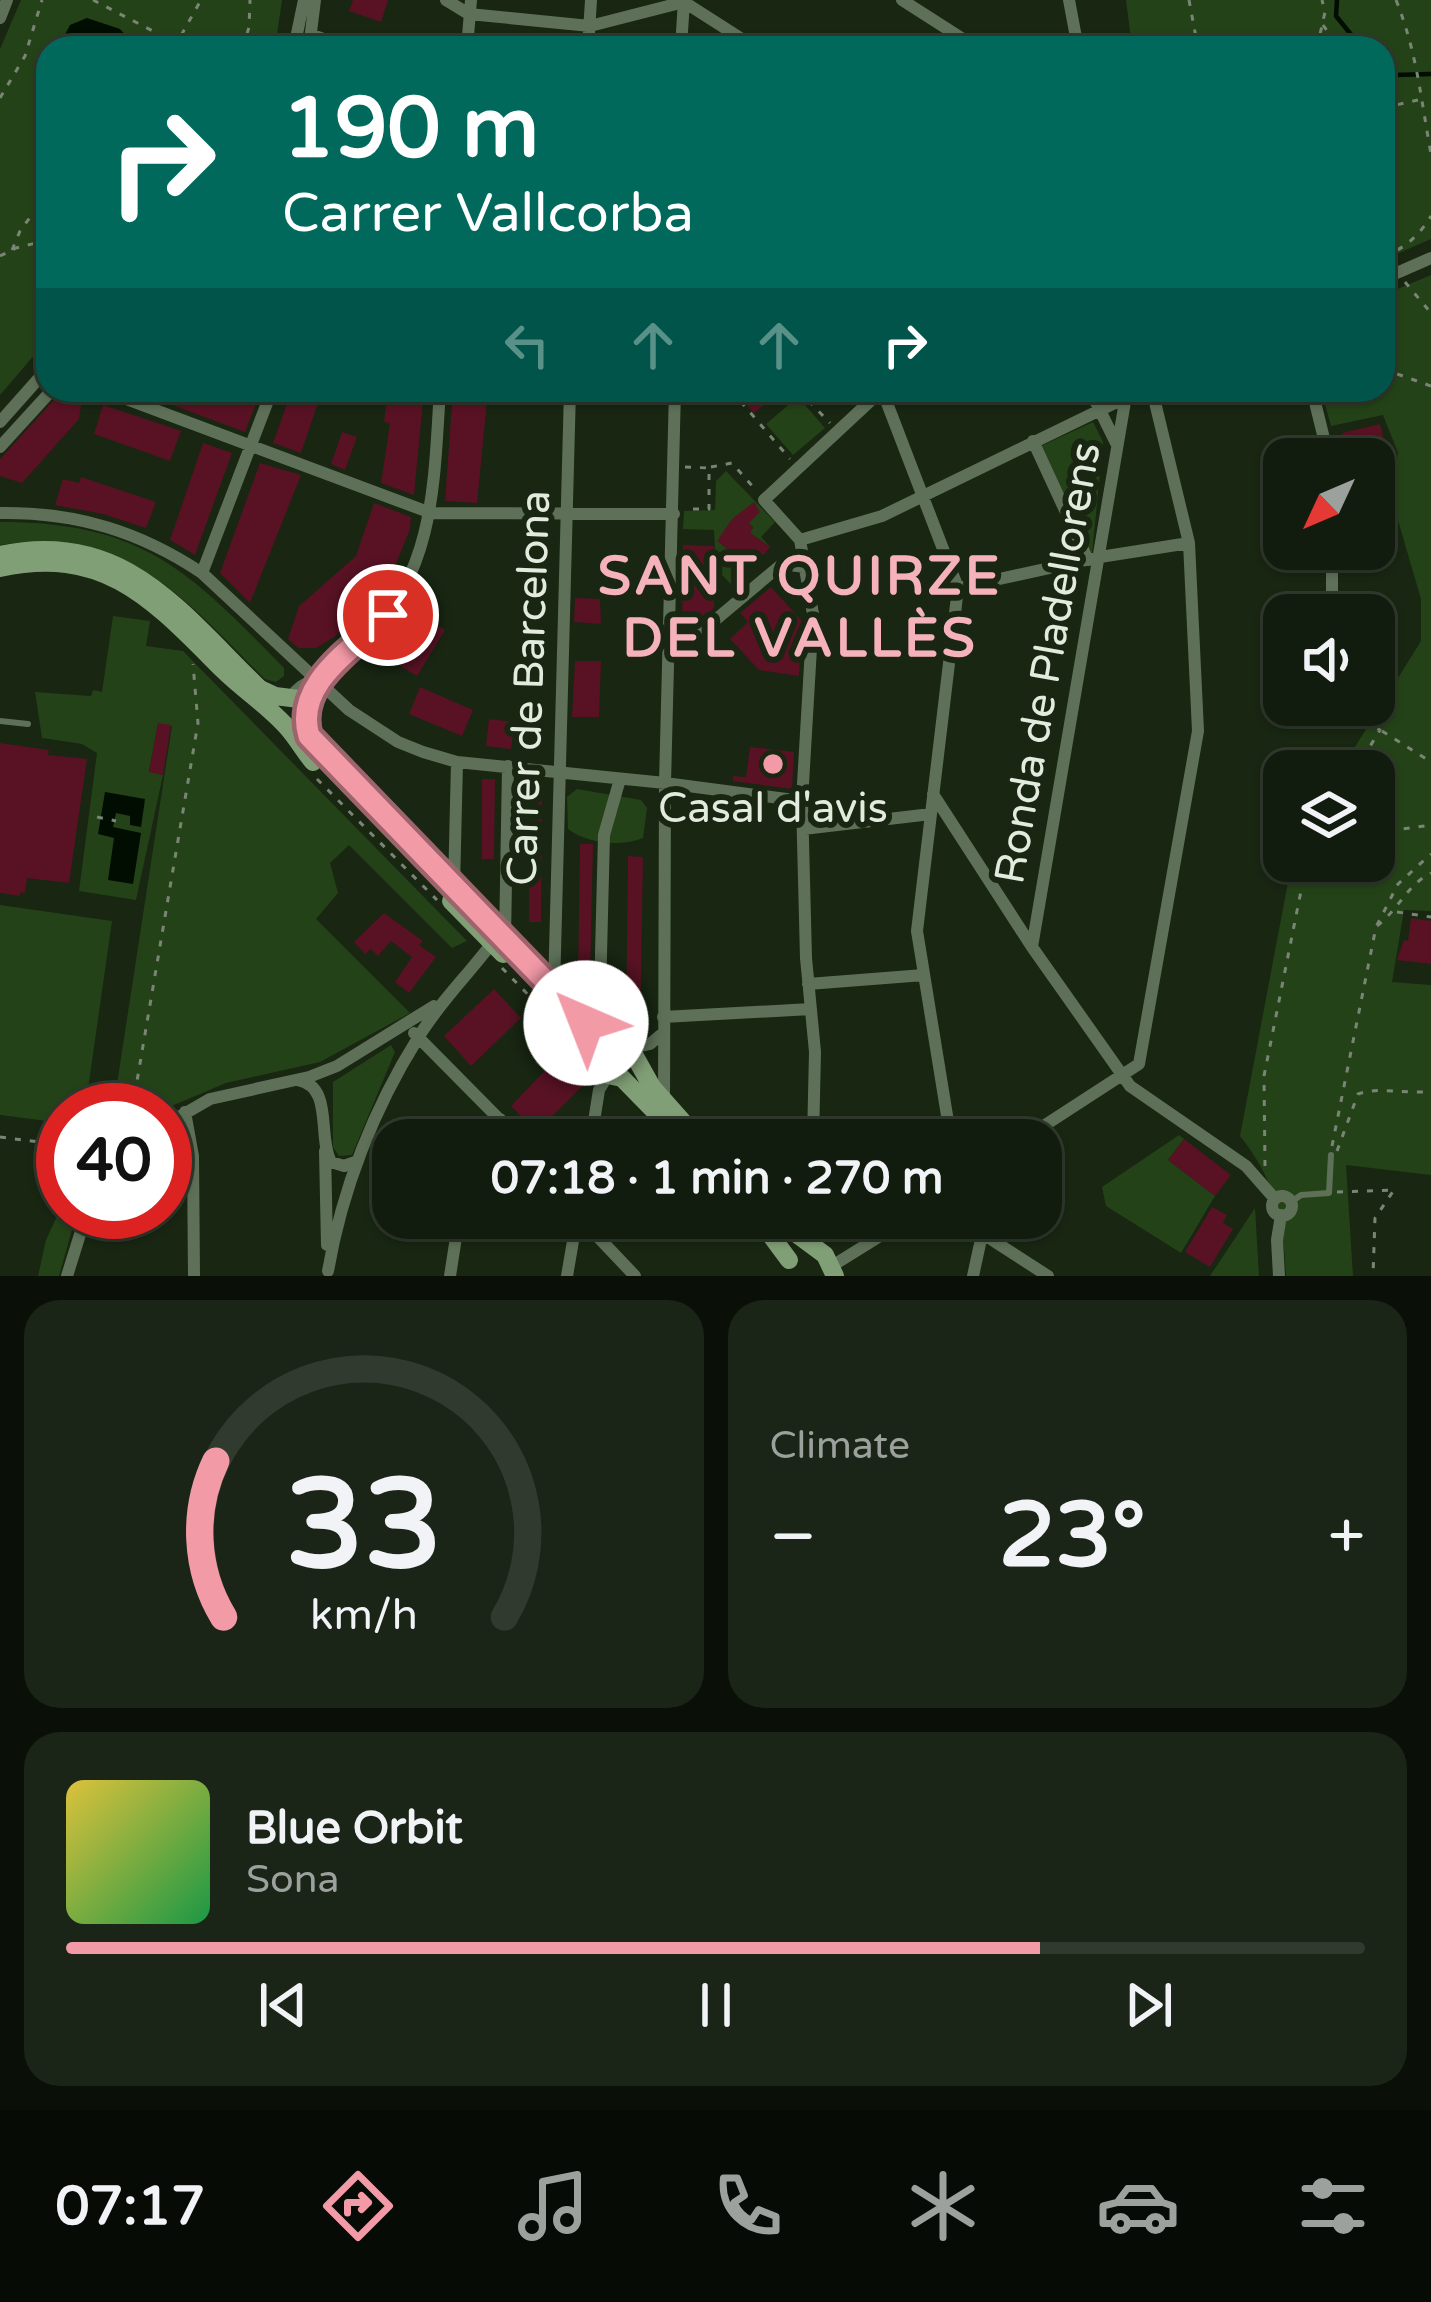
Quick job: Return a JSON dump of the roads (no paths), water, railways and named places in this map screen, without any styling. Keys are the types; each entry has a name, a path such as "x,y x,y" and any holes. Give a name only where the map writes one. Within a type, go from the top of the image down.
{"street":[{"path":"0,18 7,0"},
{"path":"296,36 304,0"},
{"path":"311,36 315,0"},
{"path":"446,0 590,26 684,1 738,36"},
{"path":"589,36 591,0"},
{"path":"902,0 958,36"},
{"path":"1070,0 1076,36"},
{"path":"682,36 684,1"},
{"path":"1395,273 1431,258"},
{"path":"0,422 36,382"},
{"path":"0,447 41,402"},
{"path":"134,402 431,513 674,511"},
{"path":"202,573 268,402"},
{"path":"294,719 319,679 388,615 406,585 431,513 439,402"},
{"name":"Carrer de Barcelona","path":"554,989 570,402"},
{"path":"664,1102 665,782 675,402"},
{"path":"813,1119 815,1052 802,801 813,614 800,540 764,500 870,402"},
{"path":"887,402 958,588 917,931 948,1119"},
{"path":"1096,402 1118,445"},
{"path":"800,540 882,516 1113,402"},
{"name":"Ronda de Pladellorens","path":"1032,946 1094,559 1128,402"},
{"path":"1055,1119 1138,1064 1198,731 1189,543 1159,402"},
{"path":"1315,402 1324,438"},
{"path":"1033,441 1094,559"},
{"path":"0,513 108,525 154,544 202,573 349,710 411,747 457,762 802,801"},
{"path":"958,588 1189,543"},
{"path":"0,555 33,549 80,552 127,568 160,590 260,689 289,697"},
{"path":"0,568 56,562 101,570 152,600 294,719 310,758 494,944 616,1047"},
{"path":"670,658 782,564 805,567"},
{"path":"319,679 307,680 278,704 454,887 494,944 554,989 616,1047 680,1119"},
{"path":"454,887 457,762"},
{"path":"328,1273 341,1209 358,1161 415,1042 449,993 494,944 508,766"},
{"path":"594,1119 599,1090 615,1076 604,835 620,779"},
{"path":"933,794 1123,1076 1258,1178 1275,1199"},
{"path":"803,829 931,814"},
{"path":"808,984 924,975"},
{"path":"192,1109 232,1091 296,1080 337,1066 449,993"},
{"path":"663,1016 811,1009"},
{"path":"403,1026 500,1119"},
{"path":"660,1119 599,1062 616,1047 650,1043 663,1033"},
{"path":"380,1042 415,1042"},
{"path":"296,1080 307,1081 318,1092 325,1150 328,1273"},
{"path":"192,1146 194,1276"},
{"path":"325,1150 335,1166 358,1161"},
{"path":"1275,1199 1283,1196 1291,1202 1291,1210 1281,1215"},
{"path":"1275,1199 1273,1209 1281,1215"},
{"path":"1279,1276 1276,1240 1281,1215"},
{"path":"68,1276 79,1239"},
{"path":"450,1276 456,1239"},
{"path":"567,1276 575,1239"},
{"path":"599,1239 635,1276"},
{"path":"771,1239 788,1268 809,1239"},
{"path":"803,1239 825,1255 833,1271 879,1239"},
{"path":"974,1276 981,1239"},
{"path":"990,1239 1048,1276"}],"lane":[{"path":"0,721 28,724"},
{"path":"1291,1202 1301,1195 1329,1193 1331,1155"}],"waterway":[{"path":"1337,0 1336,16 1352,36"},
{"path":"1395,75 1431,74"}],"place":[{"name":"Casal d'avis","path":"773,764"}],"district":[{"name":"SANT QUIRZE DEL VALLÈS","path":"800,607"}]}
